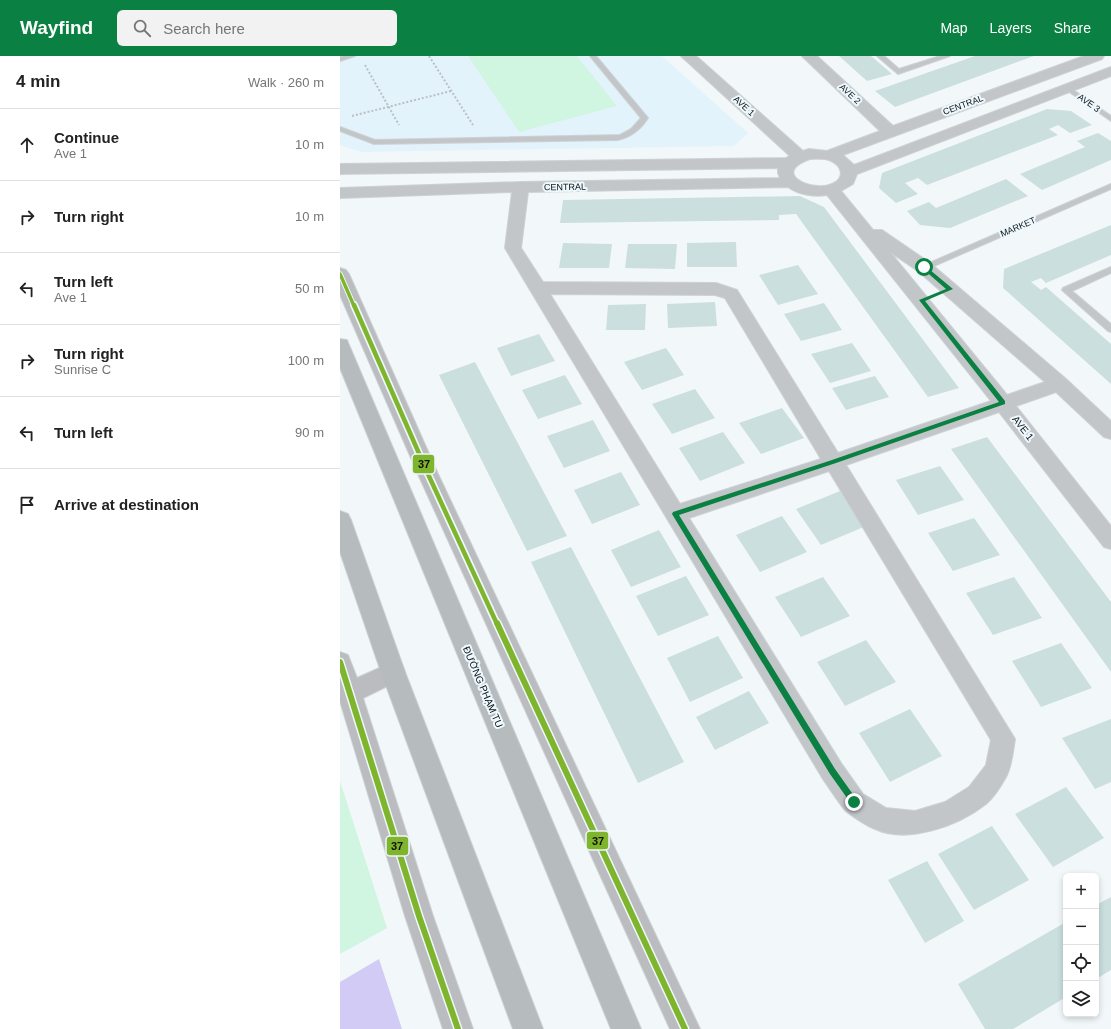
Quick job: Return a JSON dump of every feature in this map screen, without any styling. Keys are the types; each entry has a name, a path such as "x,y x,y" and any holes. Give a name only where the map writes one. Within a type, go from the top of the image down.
{"highway":[{"name":"ĐƯỜNG PHẠM TU","path":"340,345 626,1029"},
{"path":"340,520 393,672 528,1029"}],"main road":[{"path":"340,274 428,474 685,1029"},
{"path":"340,662 419,916 458,1029"},
{"path":"350,693 393,672"}],"street":[{"name":"AVE 1","path":"688,56 794,160"},
{"name":"AVE 2","path":"809,56 890,132"},
{"name":"CENTRAL","path":"829,155 1097,56"},
{"path":"849,172 1111,71"},
{"path":"340,169 794,160 819,154 829,155 845,164 849,172 849,176 846,183 832,190 817,192 806,190 797,187 786,177 784,170 794,160"},
{"name":"CENTRAL","path":"340,193 521,187 790,182"},
{"path":"521,187 514,248 538,288 675,514 832,771 854,802 882,820 915,823 951,812 978,795 997,770 1003,739 731,294 716,289 538,288"},
{"name":"AVE 1","path":"832,190 1003,402 1111,541"},
{"name":"AVE 1","path":"858,222 924,267 1059,384 1111,432"},
{"path":"921,300 950,289"},
{"path":"675,514 834,462 1003,402 1059,384"}],"lane":[{"path":"340,59 352,56"},
{"path":"340,130 374,142 618,138 626,135 641,124 645,118 594,56"},
{"path":"880,56 898,72 946,56"},
{"name":"AVE 3","path":"1067,88 1111,119"},
{"name":"MARKET","path":"924,267 1111,186"},
{"path":"1111,270 1066,290 1111,329"}],"path":[{"path":"429,56 483,140"},
{"path":"363,62 408,141"},
{"path":"347,117 451,91"}],"shaded area":[{"path":"340,56 662,56 748,133 734,146 361,152 340,145"},
{"path":"379,959 402,1029 340,1029 340,982"}],"green space":[{"path":"468,56 577,56 617,106 519,132"},
{"path":"340,781 387,928 340,954"}],"building":[{"path":"839,56 871,56 892,74 867,81"},
{"path":"975,56 1034,56 895,107 875,91"},
{"path":"1047,109 1071,111 1092,125 1070,133 1058,125 1049,129 1058,135 927,185 918,178 905,183 918,194 896,203 879,188 882,173"},
{"path":"1098,133 1111,141 1111,160 1042,190 1020,174 1085,147 1077,141"},
{"path":"1006,179 1028,196 950,228 920,225 907,211 929,202 936,208"},
{"path":"800,196 824,207 959,388 928,397 796,214 779,215 779,220 560,223 563,200"},
{"path":"1111,225 1111,255 1046,283 1041,278 1031,282 1041,290 1046,287 1111,344 1111,384 1003,288 1004,269"},
{"path":"736,242 737,267 687,267 687,243"},
{"path":"563,243 612,244 609,268 559,268"},
{"path":"628,244 677,244 675,269 625,268"},
{"path":"798,265 818,294 778,305 759,275"},
{"path":"715,302 717,326 668,328 667,304"},
{"path":"824,303 842,330 801,341 784,314"},
{"path":"646,304 645,330 606,330 608,305"},
{"path":"539,334 555,361 511,376 497,348"},
{"path":"852,343 871,371 830,383 811,354"},
{"path":"666,348 684,375 642,390 624,362"},
{"path":"475,362 567,536 527,551 439,375"},
{"path":"565,375 582,404 538,419 522,390"},
{"path":"875,376 889,397 846,410 832,388"},
{"path":"695,389 715,418 672,434 652,404"},
{"path":"782,408 804,438 761,454 739,423"},
{"path":"593,420 610,451 564,468 547,436"},
{"path":"723,432 745,463 700,481 679,448"},
{"path":"987,437 1111,602 1111,672 951,449"},
{"path":"940,466 964,500 918,515 896,480"},
{"path":"621,472 640,505 592,524 574,490"},
{"path":"840,491 866,526 821,545 796,509"},
{"path":"782,516 807,552 760,572 736,535"},
{"path":"974,518 1000,555 953,571 928,533"},
{"path":"659,530 681,567 631,587 611,550"},
{"path":"571,547 684,762 638,783 531,562"},
{"path":"686,576 709,615 658,636 636,596"},
{"path":"823,577 850,616 801,637 775,597"},
{"path":"1014,577 1042,618 993,635 966,593"},
{"path":"718,636 743,678 690,702 667,658"},
{"path":"866,640 896,682 845,706 817,662"},
{"path":"1061,643 1092,688 1041,707 1012,661"},
{"path":"749,691 769,723 715,750 696,717"},
{"path":"910,709 942,756 890,782 859,733"},
{"path":"1111,719 1111,782 1095,789 1062,738"},
{"path":"1066,787 1104,838 1053,867 1015,814"},
{"path":"992,826 1029,880 974,910 938,854"},
{"path":"927,861 964,921 925,943 888,880"},
{"path":"1111,897 1111,970 1099,977 1099,909 1099,903"},
{"path":"1063,924 1063,999 1013,1029 985,1029 958,984"}],"transit line":[{"name":"37","path":"340,274 428,474 685,1029"},
{"name":"37","path":"340,662 419,916 458,1029"}],"route":[{"path":"854,802 832,771 675,514 834,462 1003,402 921,300 950,289 924,267"}]}
